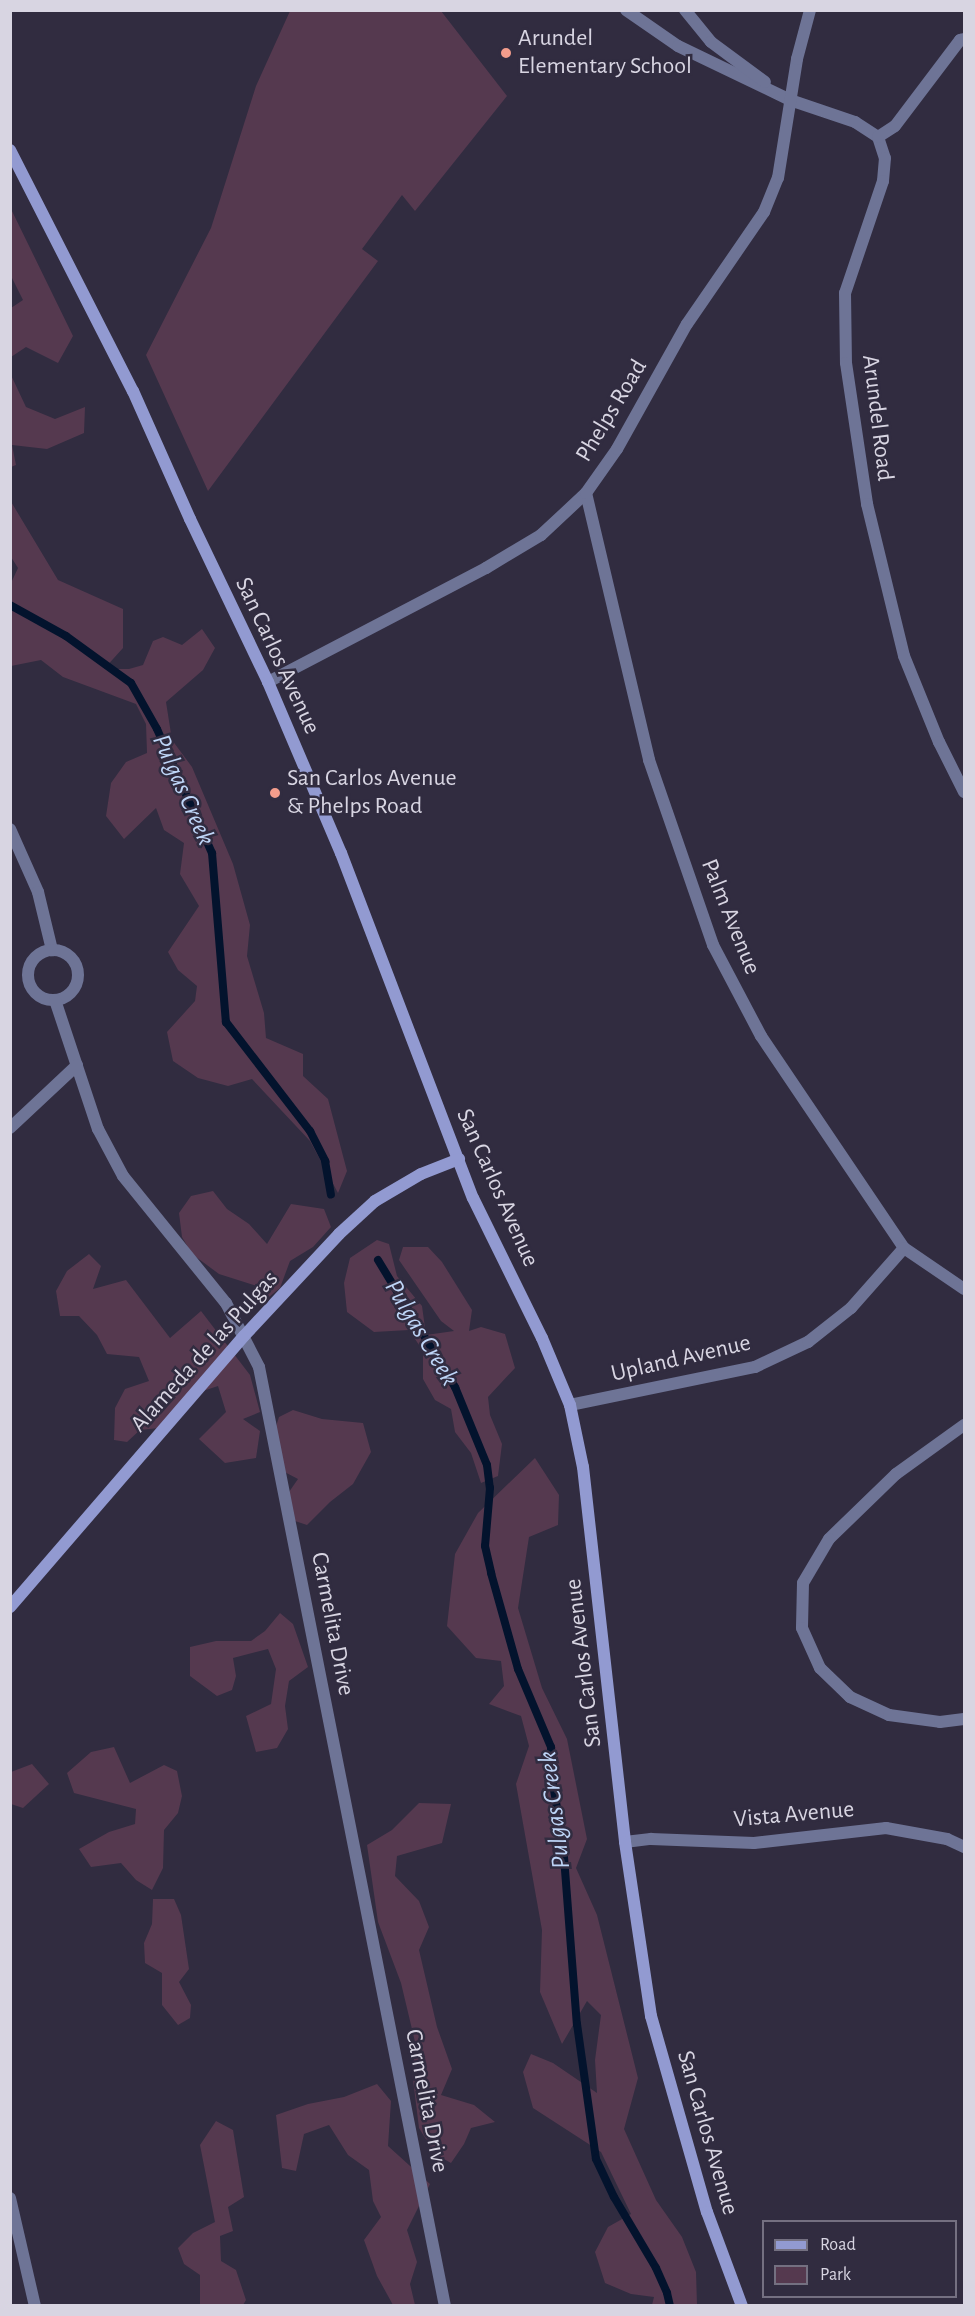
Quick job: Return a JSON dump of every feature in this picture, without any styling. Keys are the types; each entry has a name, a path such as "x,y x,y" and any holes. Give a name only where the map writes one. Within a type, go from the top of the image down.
{"main road":[{"name":"San Carlos Avenue","path":"10,150 133,391 190,519 268,682 341,853 473,1198 542,1338 570,1405 583,1467 626,1842 651,2016 707,2212 742,2306"},
{"name":"Alameda de las Pulgas","path":"10,1606 244,1336 339,1234 375,1201 422,1173 459,1159"}],"street":[{"path":"626,10 678,46 790,100 855,122 878,137 895,126 960,40 964,39"},
{"path":"685,10 711,42 790,100"},
{"name":"Phelps Road","path":"268,682 495,562 541,535 586,493 617,449 687,324 764,212 778,178 796,59 810,10"},
{"name":"Arundel Road","path":"878,137 885,158 883,182 845,293 848,374 867,504 904,656 939,742 964,792"},
{"name":"Palm Avenue","path":"586,493 649,760 713,945 761,1036 904,1248 964,1289"},
{"path":"10,829 38,892 52,950"},
{"path":"52,950 67,954 73,959 78,974 78,981 69,994 55,1000 38,995 33,989 29,972 36,957 52,950"},
{"name":"Carmelita Drive","path":"55,1000 98,1129 123,1176 226,1303 259,1367 445,2306"},
{"path":"10,1128 77,1065"},
{"name":"Upland Avenue","path":"570,1405 755,1367 808,1342 851,1308 904,1248"},
{"path":"964,1425 896,1474 829,1539 804,1583 801,1628 820,1668 850,1697 889,1714 940,1722 964,1719"},
{"name":"Vista Avenue","path":"626,1842 651,1839 754,1843 886,1828 947,1839 964,1847"},
{"path":"10,2198 34,2306"}],"green space":[{"path":"290,11 441,11 507,96 415,211 402,195 362,249 378,261 208,491 146,355 211,228 256,86"},
{"path":"11,209 73,336 58,363 26,347 11,357 11,308 23,300 11,276"},
{"path":"10,373 26,407 55,419 85,407 84,433 47,449 12,445 16,465 11,467"},
{"path":"10,500 58,580 123,609 123,648 104,669 129,669 143,665 153,641 163,637 182,645 202,629 215,648 203,670 166,702 172,740 192,767 233,864 250,925 247,956 264,1013 266,1038 303,1054 303,1076 328,1099 347,1171 338,1193 310,1141 252,1079 228,1086 198,1078 173,1061 167,1032 195,1001 197,986 178,970 168,952 199,906 180,874 184,843 164,830 156,808 124,839 106,816 111,783 126,762 147,753 146,724 136,704 63,677 41,660 11,666 11,583 18,568 11,557"},
{"path":"213,1191 227,1209 249,1224 267,1244 291,1204 324,1209 331,1227 313,1247 290,1261 280,1288 269,1297 257,1286 219,1274 192,1254 182,1237 179,1213 191,1196"},
{"path":"377,1240 389,1244 397,1276 422,1306 426,1335 454,1331 441,1321 399,1260 403,1247 428,1247 442,1262 472,1310 469,1331 481,1327 505,1334 515,1368 488,1397 490,1415 502,1444 498,1476 481,1483 471,1453 455,1432 451,1409 435,1400 423,1379 423,1351 409,1330 374,1332 347,1312 344,1283 350,1258"},
{"path":"89,1254 101,1266 93,1289 126,1280 170,1338 201,1311 250,1375 260,1412 243,1419 260,1431 256,1458 225,1463 199,1439 226,1412 218,1386 185,1397 159,1428 140,1430 127,1442 114,1440 115,1408 125,1389 149,1381 139,1357 107,1354 97,1335 79,1316 60,1316 56,1291 67,1271"},
{"path":"293,1410 322,1419 363,1423 371,1452 353,1484 330,1502 307,1525 286,1518 282,1502 298,1479 275,1467 269,1448 279,1417"},
{"path":"535,1458 559,1495 558,1525 529,1537 518,1608 542,1688 567,1739 587,1839 576,1868 597,1915 638,2078 624,2129 656,2200 682,2237 696,2272 697,2305 652,2305 654,2297 631,2294 605,2283 595,2252 608,2227 631,2214 601,2152 533,2108 523,2072 531,2054 553,2063 597,2093 595,2060 601,2015 587,2001 562,2044 540,1992 542,1930 516,1784 529,1746 521,1716 489,1704 504,1686 501,1661 476,1658 447,1626 455,1554 478,1513"},
{"path":"280,1613 293,1624 308,1667 289,1681 285,1706 288,1729 277,1748 256,1752 246,1716 271,1704 276,1669 268,1649 233,1658 236,1676 232,1690 217,1696 190,1676 190,1647 216,1641 251,1641 265,1631"},
{"path":"114,1747 130,1783 164,1765 177,1771 182,1796 178,1813 164,1830 163,1868 152,1890 136,1880 121,1863 91,1867 79,1849 109,1832 135,1824 136,1809 74,1793 67,1773 91,1752"},
{"path":"32,1764 49,1784 23,1808 11,1804 11,1772"},
{"path":"419,1803 451,1804 442,1843 397,1856 395,1876 419,1901 429,1927 419,1950 437,2027 452,2069 441,2095 474,2105 495,2122 471,2128 464,2144 451,2163 435,2154 419,2128 412,2072 416,2046 401,1983 378,1922 367,1845 392,1830"},
{"path":"153,1899 174,1899 181,1915 189,1969 179,1982 191,2005 190,2018 178,2025 162,2005 162,1973 145,1963 144,1943 152,1924"},
{"path":"377,2084 391,2101 388,2146 430,2184 407,2230 417,2262 410,2284 415,2305 393,2305 377,2276 364,2240 381,2217 373,2201 369,2170 348,2155 329,2125 304,2134 296,2171 282,2168 276,2115 308,2104 344,2097"},
{"path":"216,2121 233,2130 244,2197 228,2207 233,2231 220,2236 221,2261 236,2270 246,2300 243,2305 200,2305 200,2275 184,2264 178,2248 193,2233 215,2222 200,2145"}],"waterway":[{"name":"Pulgas Creek","path":"10,605 66,636 131,683 157,729 212,853 226,1022 310,1131 325,1161 331,1194"},
{"name":"Pulgas Creek","path":"378,1260 455,1387 487,1465 490,1488 485,1546 491,1573 518,1669 551,1747 552,1778 563,1844 577,2024 596,2159 614,2197 656,2268 670,2306"}],"place":[{"name":"Arundel Elementary School","path":"506,53"},
{"name":"San Carlos Avenue & Phelps Road","path":"275,793"}]}
